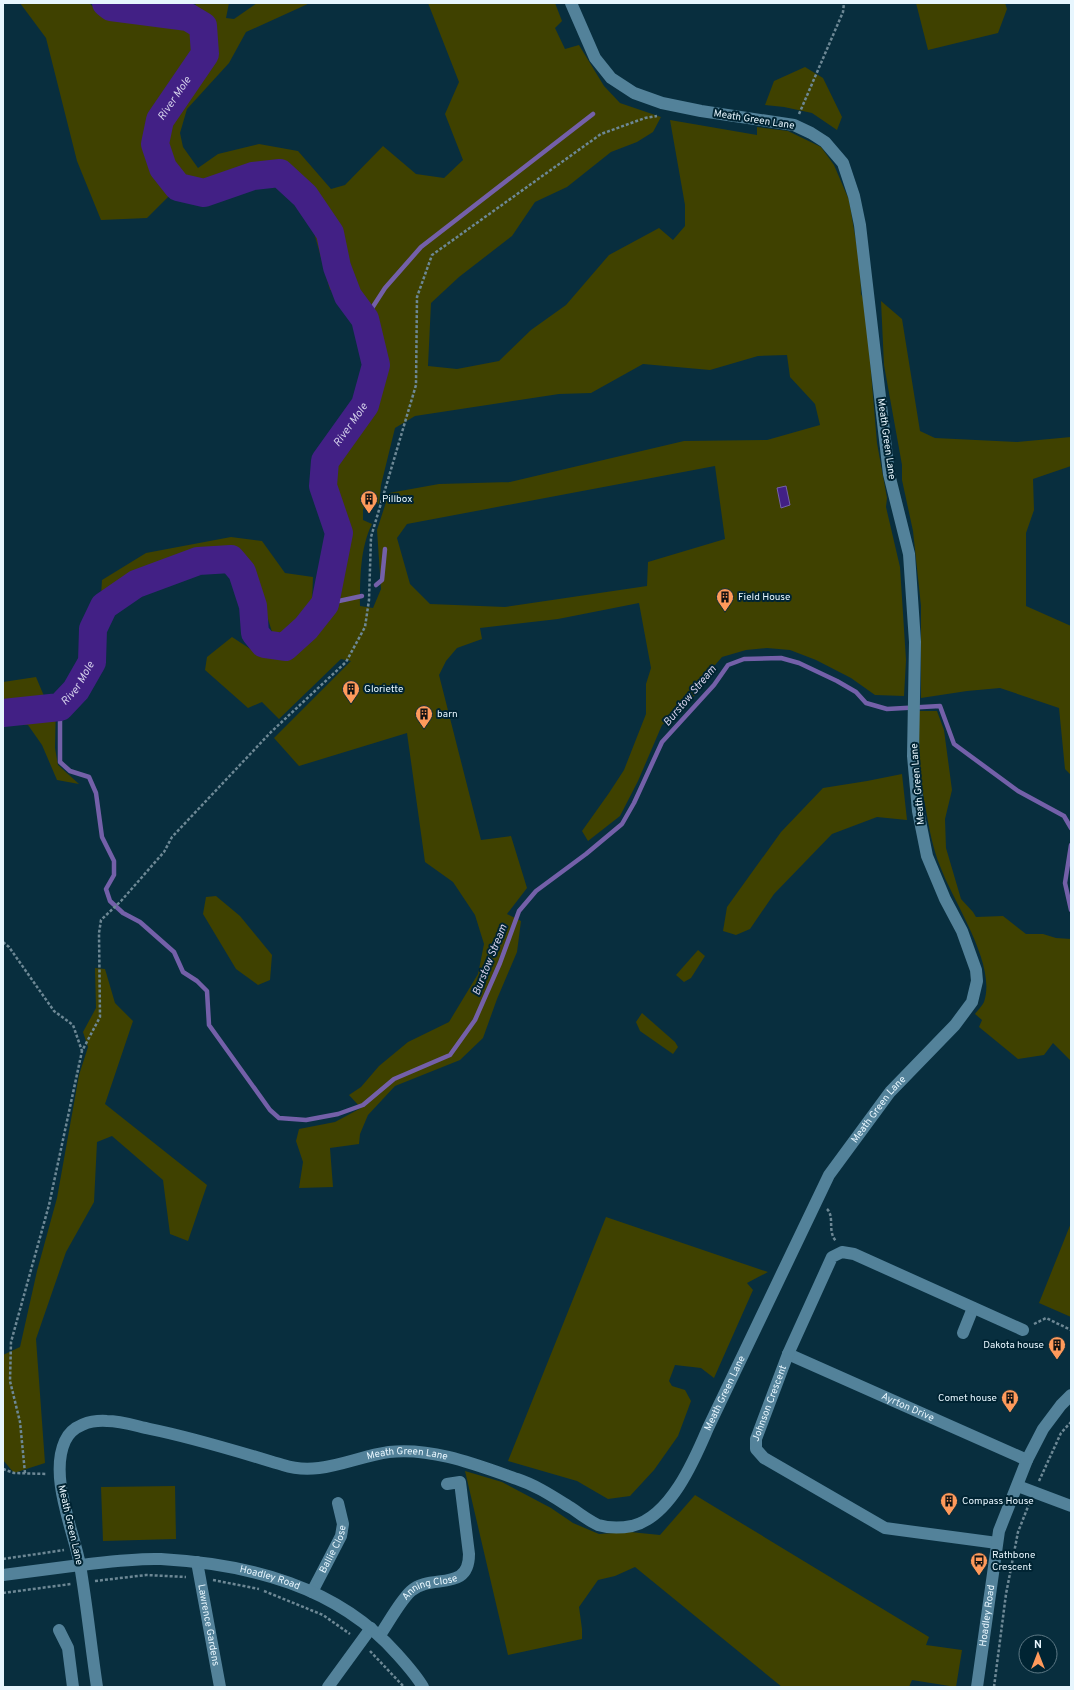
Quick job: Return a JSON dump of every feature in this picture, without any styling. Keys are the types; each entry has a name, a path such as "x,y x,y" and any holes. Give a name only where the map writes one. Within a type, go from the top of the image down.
{"street":[{"name":"Meath Green Lane","path":"97,1687 80,1565 60,1488 60,1474 65,1442 71,1432 80,1425 105,1421 165,1432 304,1470 318,1469 387,1452 415,1452 473,1464 524,1481 546,1492 598,1524 619,1528 634,1526 650,1519 673,1495 695,1458 829,1175 890,1092 955,1025 972,1002 977,981 976,970 962,932 945,899 927,856 918,811 913,756 915,642 909,554 890,474 860,225 854,196 843,164 825,142 794,125 701,111 662,103 634,94 611,78 595,58 572,3"},
{"path":"842,1252 854,1254 1023,1330"},
{"name":"Johnson Crescent","path":"842,1252 832,1257 788,1354 756,1439 756,1449 764,1458 885,1528 997,1543"},
{"path":"963,1333 973,1308"},
{"name":"Ayrton Drive","path":"788,1354 1027,1460"},
{"name":"Hoadley Road","path":"977,1687 999,1531 1027,1460 1043,1428 1061,1405 1071,1396"},
{"name":"Anning Close","path":"376,1631 410,1592 418,1586 458,1578 466,1571 469,1565 460,1482 447,1484"},
{"path":"1018,1486 1071,1506"},
{"name":"Ballie Close","path":"312,1592 341,1536 343,1524 338,1503"},
{"name":"Hoadley Road","path":"3,1575 117,1560 160,1559 232,1566 275,1577 312,1592 344,1608 376,1631 402,1659 423,1687"},
{"name":"Lawrence Gardens","path":"197,1562 220,1687"},
{"path":"59,1630 68,1648 73,1687"},
{"path":"328,1687 361,1642 376,1631"}],"path":[{"path":"794,125 843,12 844,3"},
{"path":"25,1473 20,1422 10,1381 11,1342 49,1205 82,1051 100,1016 99,933 101,920 121,901 164,852 172,837 271,732 346,662 365,627 369,600 371,537 416,385 417,297 432,255 601,134 645,118 658,116 662,103"},
{"path":"3,942 9,947 54,1011 72,1025 82,1051"},
{"path":"815,1204 829,1211 831,1218 830,1231 839,1244 842,1252"},
{"path":"1023,1330 1046,1318 1071,1330"},
{"path":"1038,1483 1061,1434 1071,1422"},
{"path":"3,1469 14,1473 60,1474"},
{"path":"994,1687 1006,1594 1018,1532 1030,1501"},
{"path":"3,1559 76,1548"},
{"path":"93,1581 146,1574 201,1578 261,1590 324,1616 361,1642 404,1687"},
{"path":"3,1593 70,1584"}],"shaded area":[{"path":"20,3 89,3 106,19 179,23 195,36 192,57 163,95 146,129 154,168 169,196 147,218 101,220 77,161 46,38"},
{"path":"196,3 229,3 226,18 234,19 257,3 310,3 246,32 229,63 187,109 180,133 183,147 198,168 218,154 259,144 298,151 331,189 345,185 383,146 416,174 444,178 463,160 445,114 459,82 428,3 555,3 562,21 555,28 565,49 579,45 604,86 620,103 661,117 653,132 637,142 611,152 567,187 535,202 512,236 459,277 431,303 428,366 457,369 499,361 531,330 566,305 609,255 659,228 673,240 685,226 685,205 670,120 757,135 757,127 788,131 821,147 834,165 849,200 860,265 861,294 865,302 877,443 887,498 886,507 900,567 906,660 904,696 875,695 851,678 816,660 790,650 767,648 746,650 722,657 709,672 702,686 684,709 662,725 638,781 620,816 588,841 582,831 624,770 646,714 646,684 651,668 639,603 558,619 480,628 482,639 457,648 446,661 439,675 481,840 511,836 527,888 507,914 521,921 517,952 497,999 483,1038 460,1060 395,1086 368,1115 360,1134 359,1144 330,1148 333,1187 299,1188 303,1162 296,1141 299,1129 335,1122 361,1108 349,1095 361,1087 379,1066 408,1042 449,1022 478,974 484,944 475,915 453,882 425,862 407,733 299,766 274,738 351,661 341,659 279,719 262,702 248,708 205,670 207,657 232,637 255,652 280,654 296,643 329,607 335,572 345,536 340,515 329,494 329,474 338,453 371,407 382,365 372,319 358,300 349,284 330,290 310,218 288,194 273,186 267,169 244,169 206,184 189,182 175,167 165,142 168,127 179,103 209,61 210,36 212,28 195,7","holes":["787,355 790,377 815,404 820,425 767,440 684,441 510,482 439,484 389,493 377,530 381,589 373,608 360,606 363,553 372,524 363,520 363,509 372,501 379,504 381,485 395,428 415,416 559,394 591,393 643,364 710,370 758,356","715,466 725,539 648,562 647,586 505,607 430,604 410,584 397,538 407,524"]},
{"path":"916,3 1005,3 1007,9 998,33 928,50"},
{"path":"805,67 823,78 842,117 837,130 812,113 784,107 765,105 774,81"},
{"path":"881,301 902,319 920,431 935,438 1017,442 1071,437 1071,466 1033,479 1034,510 1026,533 1026,606 1071,626 1071,775 1065,769 1059,708 1000,688 921,698 921,606 913,531 902,480 902,465 884,365"},
{"path":"786,486 790,505 781,508 777,488"},
{"path":"231,537 262,541 285,573 313,577 312,602 288,632 272,632 260,593 242,552 224,548 176,559 101,595 102,580 146,553"},
{"path":"36,677 44,696 56,702 55,748 58,765 79,784 57,780 42,745 28,725 3,725 3,719 11,716 8,700 3,701 3,682"},
{"path":"919,711 937,711 944,730 952,790 945,819 946,848 961,899 976,917 1003,916 1026,934 1043,934 1056,938 1071,939 1071,1061 1053,1043 1044,1055 1018,1059 979,1027 982,1020 975,1014 984,1002 986,987 984,970 972,933 946,881 933,846 922,786 919,748"},
{"path":"902,774 907,820 877,817 832,834 774,894 750,929 736,935 723,931 727,907 781,832 823,788"},
{"path":"216,896 240,916 272,955 270,980 258,985 236,969 203,914 206,897"},
{"path":"698,950 705,956 691,978 684,982 676,975"},
{"path":"95,968 105,969 115,1003 133,1021 105,1104 207,1185 188,1241 170,1234 163,1180 112,1136 97,1142 94,1202 66,1252 36,1339 45,1463 14,1473 3,1460 3,1355 20,1347 37,1271 57,1198 79,1075 88,1047 83,1032 96,1008"},
{"path":"642,1013 675,1042 678,1047 673,1054 640,1031 636,1022"},
{"path":"606,1217 768,1272 747,1283 753,1290 714,1378 701,1368 675,1365 669,1381 672,1386 685,1390 691,1401 678,1436 654,1470 630,1496 608,1499 577,1481 508,1461"},
{"path":"1071,1223 1071,1317 1039,1303"},
{"path":"465,1471 502,1482 551,1508 573,1523 599,1534 630,1532 660,1535 695,1495 929,1637 926,1645 962,1650 956,1687 912,1680 909,1687 782,1687 635,1567 615,1576 598,1580 579,1607 582,1639 508,1655"},
{"path":"175,1486 176,1539 103,1541 101,1487"}],"waterway":[{"name":"River Mole","path":"3,713 60,707 76,690 92,662 93,629 104,606 136,584 198,561 231,559 242,572 253,606 255,633 264,644 285,647 306,628 325,604 339,533 323,486 325,461 365,405 376,365 365,319 348,296 337,267 330,233 305,196 280,173 253,176 204,193 178,187 163,168 155,144 160,120 205,54 203,26 188,17 111,7 106,3"},
{"path":"365,319 385,288 421,247 593,114"},
{"path":"376,585 382,580 385,549"},
{"path":"325,604 362,596"},
{"name":"Burstow Stream","path":"60,707 60,762 70,771 89,777 96,793 102,837 114,861 114,875 106,889 110,901 123,913 140,922 174,952 183,972 197,981 207,991 209,1025 270,1110 279,1118 306,1120 338,1114 363,1105 394,1079 450,1055 475,1020 500,963 519,911 536,891 586,854 622,824 634,803 662,742 714,685 728,665 744,659 781,658 799,663 856,692 866,703 887,709 940,706 954,744 1018,791 1064,816 1071,828"},
{"name":"Burstow Stream","path":"1071,845 1065,883 1071,910"}],"place":[{"name":"Pillbox","path":"369,514"},
{"name":"Field House","path":"725,612"},
{"name":"Gloriette","path":"351,704"},
{"name":"barn","path":"424,729"},
{"name":"Dakota house","path":"1057,1360"},
{"name":"Comet house","path":"1010,1413"},
{"name":"Compass House","path":"949,1516"},
{"name":"Rathbone Crescent","path":"979,1576"}]}
